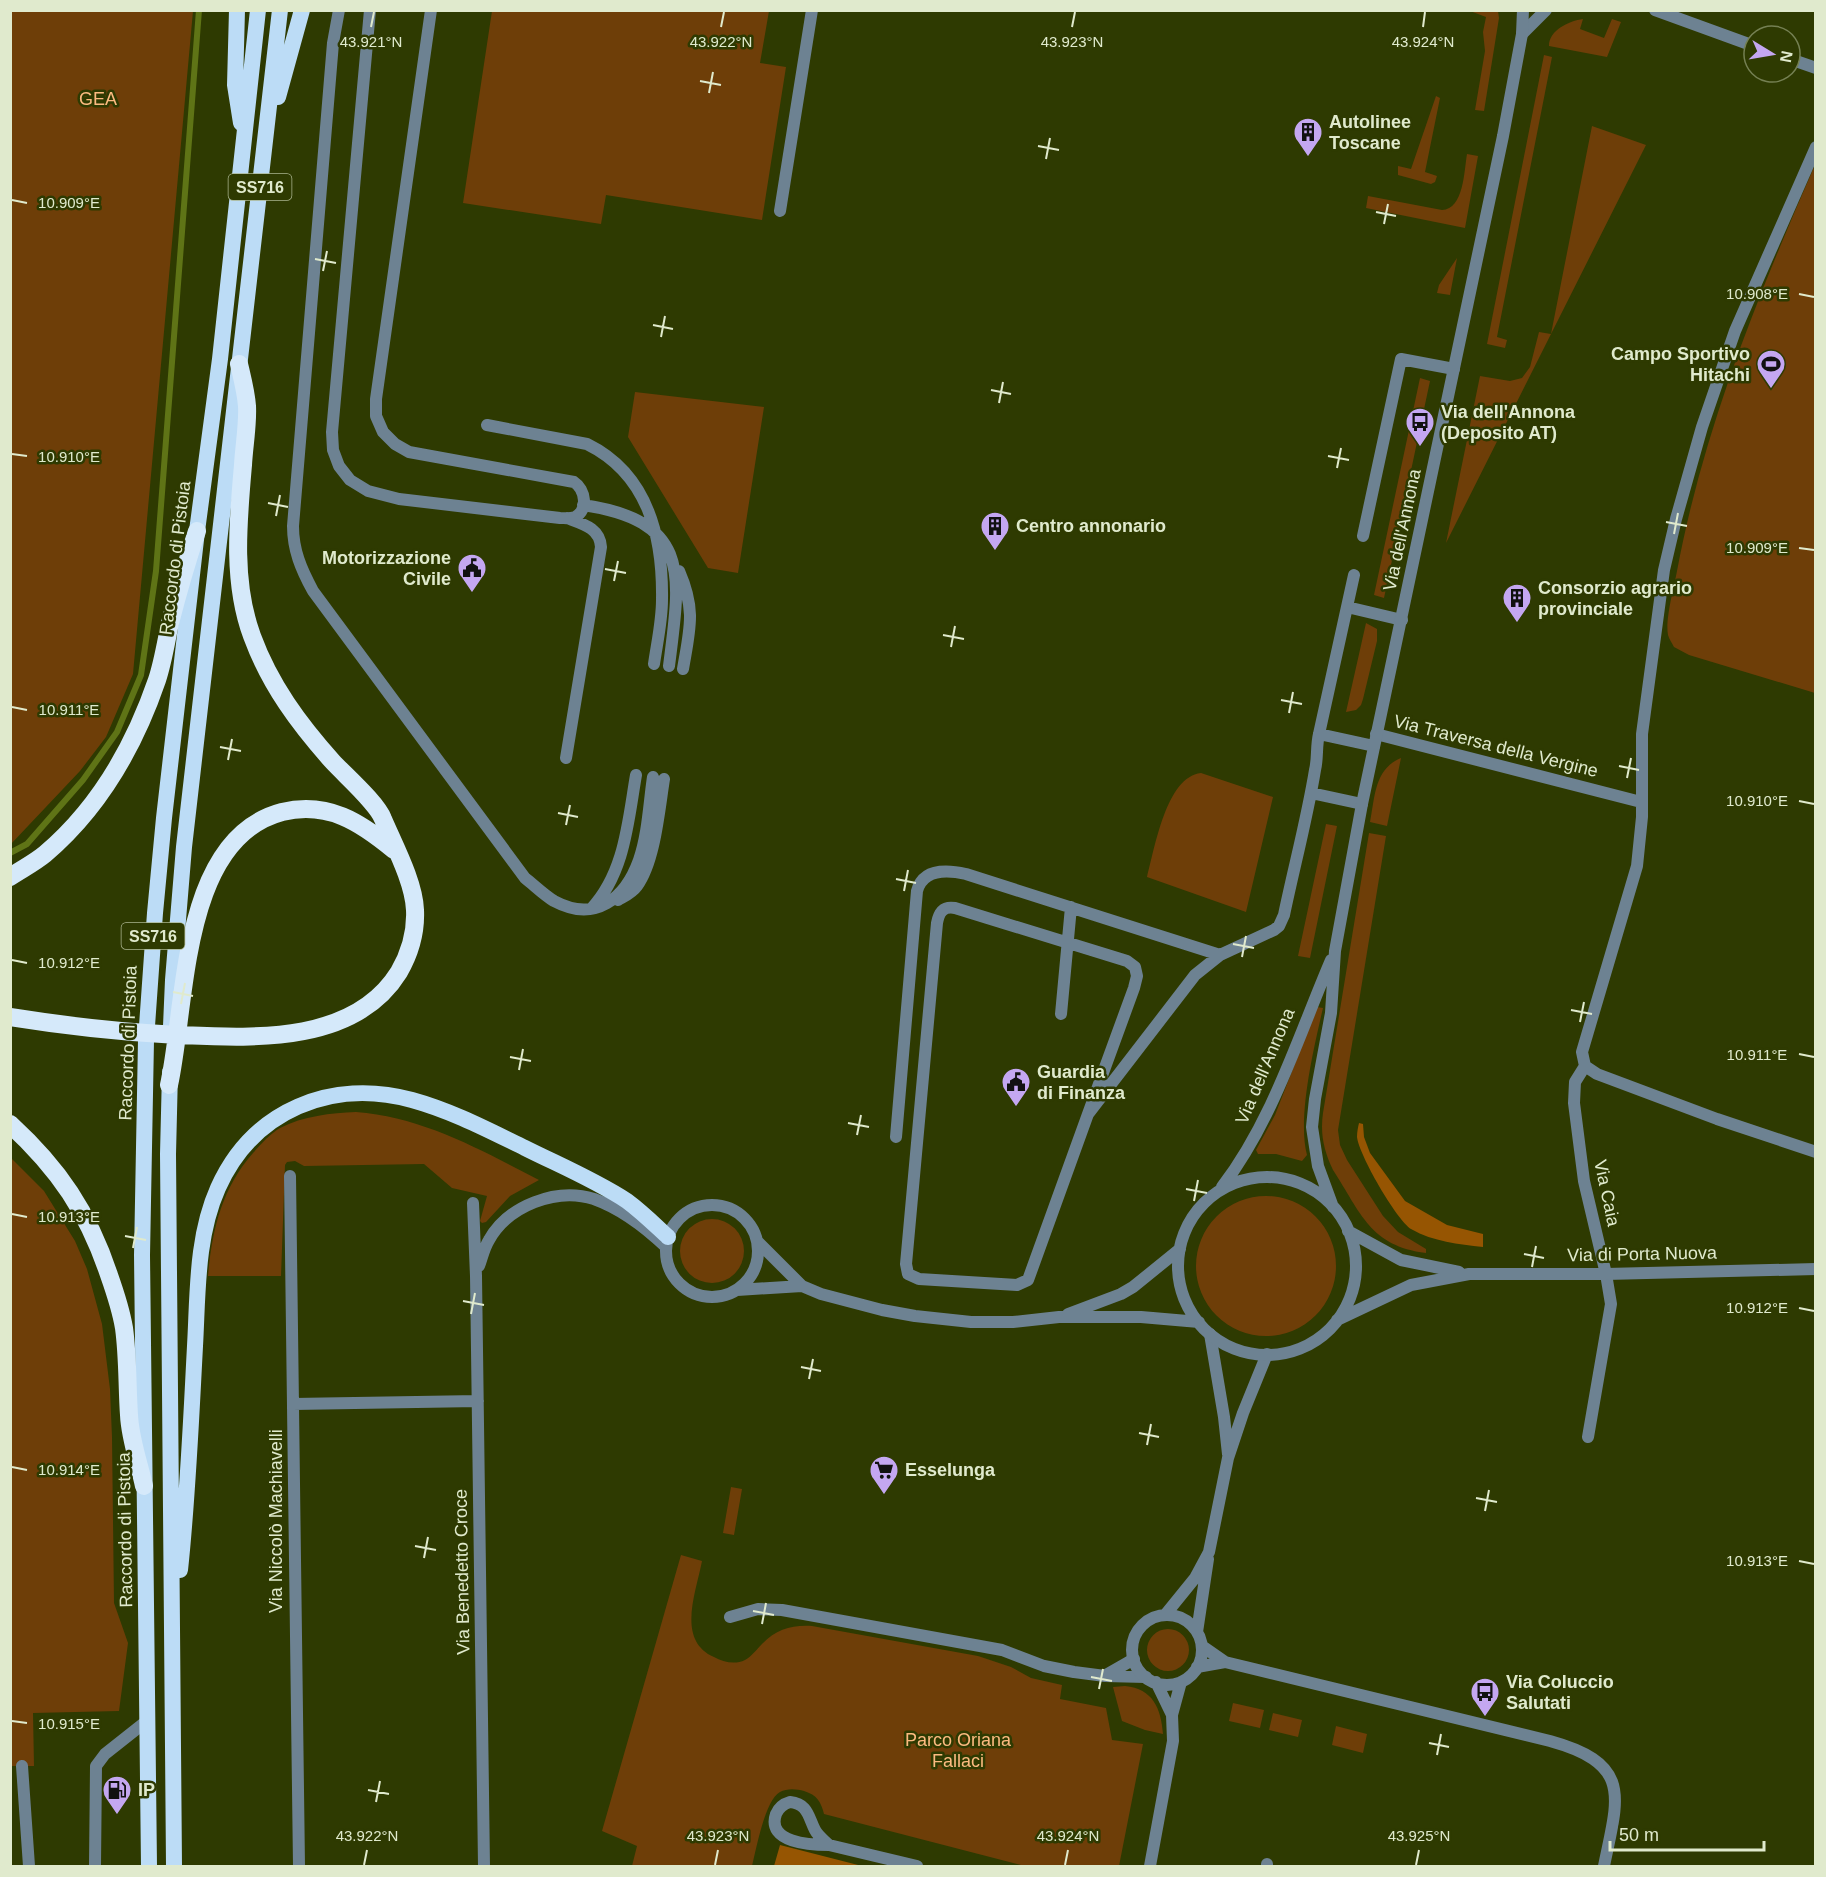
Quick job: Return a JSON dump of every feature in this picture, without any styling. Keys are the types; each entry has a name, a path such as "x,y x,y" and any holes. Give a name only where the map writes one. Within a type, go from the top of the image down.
{"highway":[{"path":"237,10 235,85 244,136"},
{"name":"Raccordo di Pistoia","path":"149,1866 142,1255 146,1040 162,842 197,531 220,359 258,10"},
{"name":"SS716","path":"174,1866 168,1166 173,980 184,847 280,10"},
{"path":"266,138 302,10"},
{"path":"10,1017 112,1030 215,1036 256,1037 310,1029 341,1020 370,1003 383,992 404,964 410,948 415,920 413,895 383,819 377,809 308,734 277,691 251,633 238,561 238,525 247,413 239,364"},
{"path":"10,877 43,856 67,834 116,772 145,711 157,679 181,580 197,531"},
{"path":"169,1085 176,1057 194,923 214,871 234,842 255,825 271,816 287,811 313,810 347,817 397,853"},
{"path":"171,1648 188,1490 198,1286 207,1220 218,1187 247,1144 272,1120 309,1101 352,1093 381,1094 419,1102 458,1116 592,1181 634,1206 667,1242"},
{"path":"10,1124 46,1158 74,1197 93,1232 105,1263 123,1325 127,1356 130,1425 144,1486"}],"street":[{"path":"339,10 333,43 293,526 299,563 313,591 525,878 553,900 570,907 590,910 606,906 617,897 633,873 639,858 659,778"},
{"path":"370,10 332,432 335,459 344,474 357,485 389,498 567,518 594,530 601,540 601,548 566,758"},
{"path":"431,10 382,342 376,416 388,438 409,452 569,480 582,488 583,505 578,515 567,518"},
{"path":"780,211 812,10"},
{"name":"Via dell'Annona","path":"1333,1207 1309,1188 1279,1178 1261,1177 1248,1179 1220,1191 1205,1202 1185,1232 1180,1249 1181,1288 1198,1322 1210,1334 1240,1350 1267,1354 1282,1353 1302,1347 1321,1336 1336,1320 1350,1297 1355,1257 1348,1231 1333,1207 1318,1166 1312,1127 1316,1092 1331,1013 1335,951 1362,804 1522,34 1523,10"},
{"path":"1522,34 1546,10"},
{"path":"1655,10 1742,42"},
{"path":"1815,147 1735,331 1702,427 1676,519 1664,570 1642,726 1641,832 1637,866 1582,1052 1585,1066 1607,1078 1716,1119 1815,1152"},
{"path":"1363,536 1401,359 1454,369"},
{"path":"487,425 573,440 601,451 633,482 657,534 661,561 663,602 654,663"},
{"path":"583,505 607,509 637,520 657,534 669,549 690,599 691,623 683,669"},
{"path":"669,549 677,578 676,610 669,666"},
{"path":"1088,1114 1190,980 1220,955 1269,933 1282,921 1311,793 1316,768 1316,747 1354,575"},
{"path":"1347,608 1402,620"},
{"name":"Via Traversa della Vergine","path":"1319,734 1375,740 1641,802"},
{"path":"590,910 602,897 611,882 623,851 636,775"},
{"path":"1311,793 1362,804"},
{"path":"896,1137 917,891 921,880 926,876 936,872 959,873 1220,955"},
{"path":"1061,1014 1071,907"},
{"path":"945,908 955,909 1127,961 1135,967 1137,971 1134,988 1088,1114 1028,1281 1017,1285 919,1278 908,1274 906,1264 939,914 945,908"},
{"name":"Via dell'Annona","path":"1220,1191 1234,1172 1260,1127 1335,951"},
{"name":"Via Caia","path":"1585,1066 1575,1082 1574,1103 1584,1181 1611,1304 1588,1437"},
{"name":"Via Niccolò Machiavelli","path":"290,1176 299,1866"},
{"name":"Via Benedetto Croce","path":"476,1276 488,1241 504,1222 526,1206 567,1196 591,1199 623,1213 667,1242"},
{"name":"Via Benedetto Croce","path":"473,1203 484,1866"},
{"path":"737,1290 752,1273 758,1258 757,1242 751,1227 741,1215 728,1207 712,1205 697,1208 683,1215 673,1227 667,1242 667,1258 672,1273 689,1291 709,1297 737,1290 802,1286 845,1301 882,1310 945,1320 1013,1322 1059,1317 1141,1317 1198,1322"},
{"name":"Via di Porta Nuova","path":"1348,1231 1401,1260 1469,1274"},
{"path":"757,1242 802,1286"},
{"path":"1059,1317 1121,1294 1180,1249"},
{"name":"Via di Porta Nuova","path":"1336,1320 1411,1284 1469,1274 1606,1274 1815,1269"},
{"path":"1210,1334 1224,1417 1228,1458"},
{"path":"1197,1632 1209,1552 1228,1458 1267,1354"},
{"path":"293,1404 478,1401"},
{"path":"1165,1615 1190,1586 1209,1552"},
{"path":"729,1617 758,1609 782,1610 1002,1650 1050,1667 1089,1675 1151,1680 1169,1684 1181,1682 1187,1678 1197,1667 1202,1653 1197,1632 1184,1619 1165,1615 1154,1618 1140,1628 1133,1644 1134,1659 1139,1669 1151,1680 1172,1715"},
{"path":"1202,1646 1225,1662 1580,1751 1599,1764 1606,1772 1616,1795 1616,1810 1604,1866"},
{"path":"1106,1676 1134,1659"},
{"path":"1197,1667 1225,1662"},
{"path":"1150,1866 1173,1741 1172,1715 1181,1682"},
{"path":"95,1866 96,1766 105,1754 148,1720"},
{"path":"22,1766 29,1866"},
{"path":"829,1845 817,1833 808,1812 802,1805 790,1802 778,1809 775,1823 777,1831 783,1836 808,1844 829,1845 917,1866"}],"green space":[{"name":"GEA","path":"11,10 193,11 133,674 106,737 80,771 11,844"},
{"path":"492,11 769,11 760,63 786,67 762,220 606,195 601,224 463,203"},
{"path":"1470,11 1498,11 1499,18 1484,111 1475,110 1485,51 1483,32 1486,17"},
{"path":"1583,19 1580,29 1604,38 1612,19 1621,22 1607,57 1549,46 1552,35 1561,27"},
{"path":"1544,55 1552,57 1497,337 1507,340 1505,348 1487,344"},
{"path":"1436,96 1440,98 1425,172 1437,176 1435,182 1431,184 1398,175 1398,166 1411,169"},
{"path":"1592,126 1646,145 1446,543 1480,376 1510,381 1522,378 1530,367 1539,332 1551,334"},
{"path":"1467,154 1478,156 1465,228 1366,208 1368,196 1442,210 1449,208 1455,203 1462,188"},
{"name":"Campo Sportivo Hitachi","path":"1815,165 1815,693 1689,655 1674,647 1667,629 1670,603 1688,519 1717,415 1753,314"},
{"path":"1457,258 1450,295 1437,293 1439,285"},
{"path":"1420,378 1430,381 1384,598 1374,595"},
{"path":"635,392 764,407 738,573 708,568 628,437"},
{"path":"1366,623 1377,629 1377,641 1361,705 1356,710 1346,712"},
{"path":"1401,758 1387,826 1370,822 1377,785 1385,769"},
{"path":"1201,773 1273,797 1246,912 1147,877 1158,832 1171,800 1189,777"},
{"path":"1326,824 1337,826 1310,958 1298,956"},
{"path":"1369,833 1386,836 1338,1130 1340,1145 1383,1216 1398,1232 1426,1249 1426,1253 1392,1243 1369,1225 1333,1170 1322,1135 1323,1113"},
{"path":"1317,1007 1323,1008 1305,1103 1304,1140 1307,1155 1302,1161 1276,1154 1258,1154 1256,1150 1275,1115"},
{"path":"356,1112 381,1115 428,1128 473,1147 539,1180 510,1196 486,1222 482,1223 480,1221 487,1196 452,1188 424,1164 304,1166 295,1161 287,1162 285,1165 281,1276 208,1276 212,1242 220,1210 242,1166 256,1150 273,1133 289,1124 317,1116"},
{"path":"11,1158 44,1191 75,1241 87,1269 102,1324 110,1389 114,1603 128,1643 119,1711 33,1713 34,1766 11,1766"},
{"path":"1266,1196 1293,1201 1316,1216 1331,1239 1336,1266 1331,1293 1316,1316 1293,1331 1266,1336 1239,1331 1216,1316 1201,1293 1196,1266 1201,1239 1216,1216 1239,1201"},
{"path":"712,1219 735,1228 744,1251 735,1274 712,1283 689,1274 680,1251 689,1228"},
{"path":"731,1487 742,1489 734,1535 723,1533"},
{"name":"Parco Oriana Fallaci","path":"681,1555 702,1561 693,1601 692,1628 695,1639 702,1649 721,1660 741,1662 750,1657 779,1631 797,1626 812,1626 978,1656 1011,1667 1031,1678 1062,1685 1060,1699 1106,1708 1112,1740 1143,1744 1119,1866 1025,1866 824,1814 815,1797 804,1791 792,1789 780,1792 770,1805 752,1866 632,1866 637,1846 602,1831"},
{"path":"1168,1629 1183,1635 1189,1650 1183,1665 1168,1671 1153,1665 1147,1650 1153,1635"},
{"path":"1125,1686 1142,1691 1154,1701 1160,1716 1163,1734 1122,1721 1113,1687"},
{"path":"1233,1703 1264,1710 1260,1728 1229,1721"},
{"path":"1273,1713 1302,1720 1298,1737 1269,1730"},
{"path":"1336,1726 1367,1734 1363,1753 1332,1745"}],"shaded area":[{"path":"1359,1123 1363,1124 1364,1137 1370,1153 1405,1201 1447,1225 1483,1234 1483,1247 1437,1240 1411,1229 1404,1223 1364,1158 1357,1137"},
{"path":"780,1845 862,1866 774,1866"}],"waterway":[{"path":"10,853 27,844 83,780 117,732 141,675 156,571 199,10"}],"place":[{"name":"Autolinee Toscane","path":"1308,158"},
{"name":"Campo Sportivo Hitachi","path":"1771,390"},
{"name":"Via dell'Annona (Deposito AT)","path":"1420,448"},
{"name":"Centro annonario","path":"995,552"},
{"name":"Motorizzazione Civile","path":"472,594"},
{"name":"Consorzio agrario provinciale","path":"1517,624"},
{"name":"Guardia di Finanza","path":"1016,1108"},
{"name":"Esselunga","path":"884,1496"},
{"name":"Via Coluccio Salutati","path":"1485,1718"},
{"name":"IP","path":"117,1816"}]}
